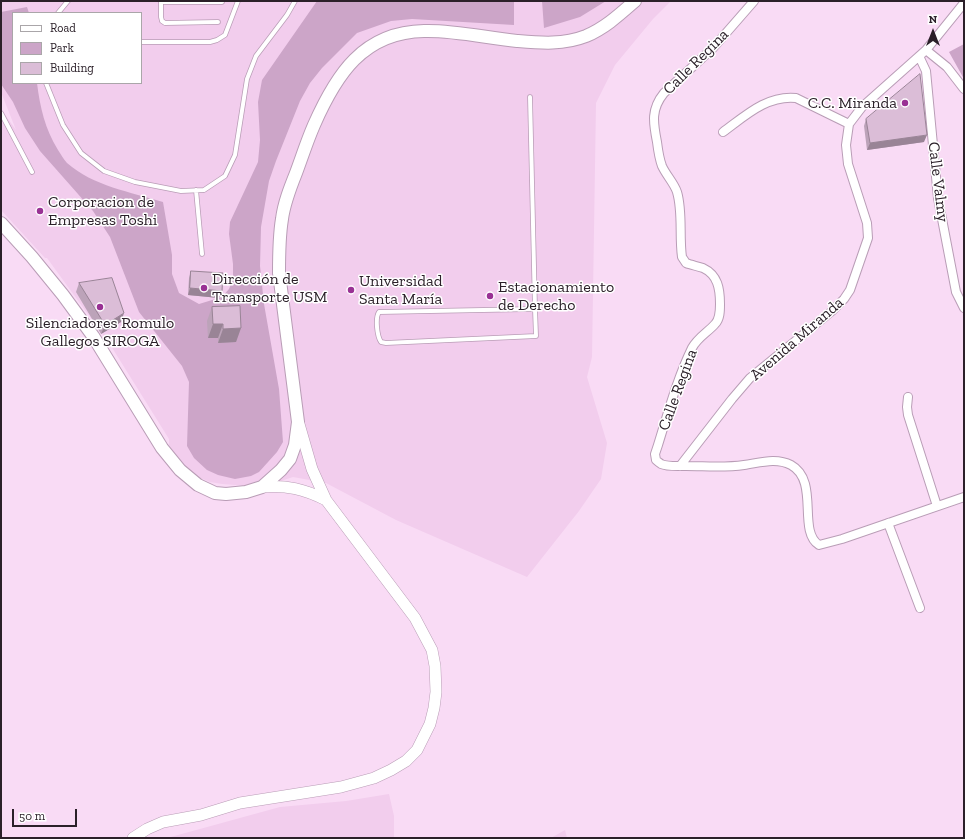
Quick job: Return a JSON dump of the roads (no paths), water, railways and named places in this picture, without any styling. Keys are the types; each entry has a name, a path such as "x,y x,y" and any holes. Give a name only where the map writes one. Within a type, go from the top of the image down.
{"main road":[{"path":"133,838 147,829 163,822 201,815 240,802 341,787 374,778 406,761 416,750 430,724 436,692 435,666 432,650 415,618 326,500 312,469 298,422 279,273 281,221 292,183 307,141 325,100 336,81 351,62 366,50 378,42 399,34 438,31 503,40 547,43 560,42 585,36 608,24 635,1"},
{"path":"1,223 37,263 80,317 125,386 162,448 180,470 198,485 215,493 237,494 262,487 280,486 294,488 314,494 326,500"},
{"path":"262,487 281,470 290,459 298,422"}],"street":[{"name":"Calle Regina","path":"754,1 714,48 664,93 654,110 653,123 662,165 677,191 682,256 686,263 702,268 710,273 717,280 720,290 719,316 716,323 699,337 692,348 655,454 656,460 662,464 680,466 729,466 772,461 784,462 792,466 800,472 804,478 810,531 812,538 819,545 888,523"},
{"name":"Avenida Miranda","path":"680,466 750,378 832,311 844,299 850,290 868,238 868,223 848,164 846,145 849,124 862,107 926,50 964,3"},
{"path":"926,50 947,68 964,89"},
{"name":"Calle Valmy","path":"919,56 926,71 938,198 956,292 964,308"},
{"path":"723,132 762,105 776,99 788,98 796,98 849,124"},
{"path":"908,397 908,415 937,506"},
{"path":"920,608 888,523 964,497"}],"lane":[{"path":"59,12 68,1"},
{"path":"218,22 165,23 162,21 161,17 161,1 222,2"},
{"path":"142,42 210,42 217,40 225,35 238,1"},
{"path":"46,84 63,125 81,154 104,171 135,182 181,191 204,190 225,176 234,155 249,73 256,56 295,1"},
{"path":"530,97 536,336 386,343 381,342 378,339 377,315 379,312 535,308"},
{"path":"1,112 32,172"},
{"path":"196,190 202,254"}],"place":[{"name":"C.C. Miranda","path":"905,103"},
{"name":"Corporacion de Empresas Toshi","path":"40,211"},
{"name":"Dirección de Transporte USM","path":"204,288"},
{"name":"Universidad Santa María","path":"351,290"},
{"name":"Estacionamiento de Derecho","path":"490,296"},
{"name":"Silenciadores Romulo Gallegos SIROGA","path":"100,307"}]}
